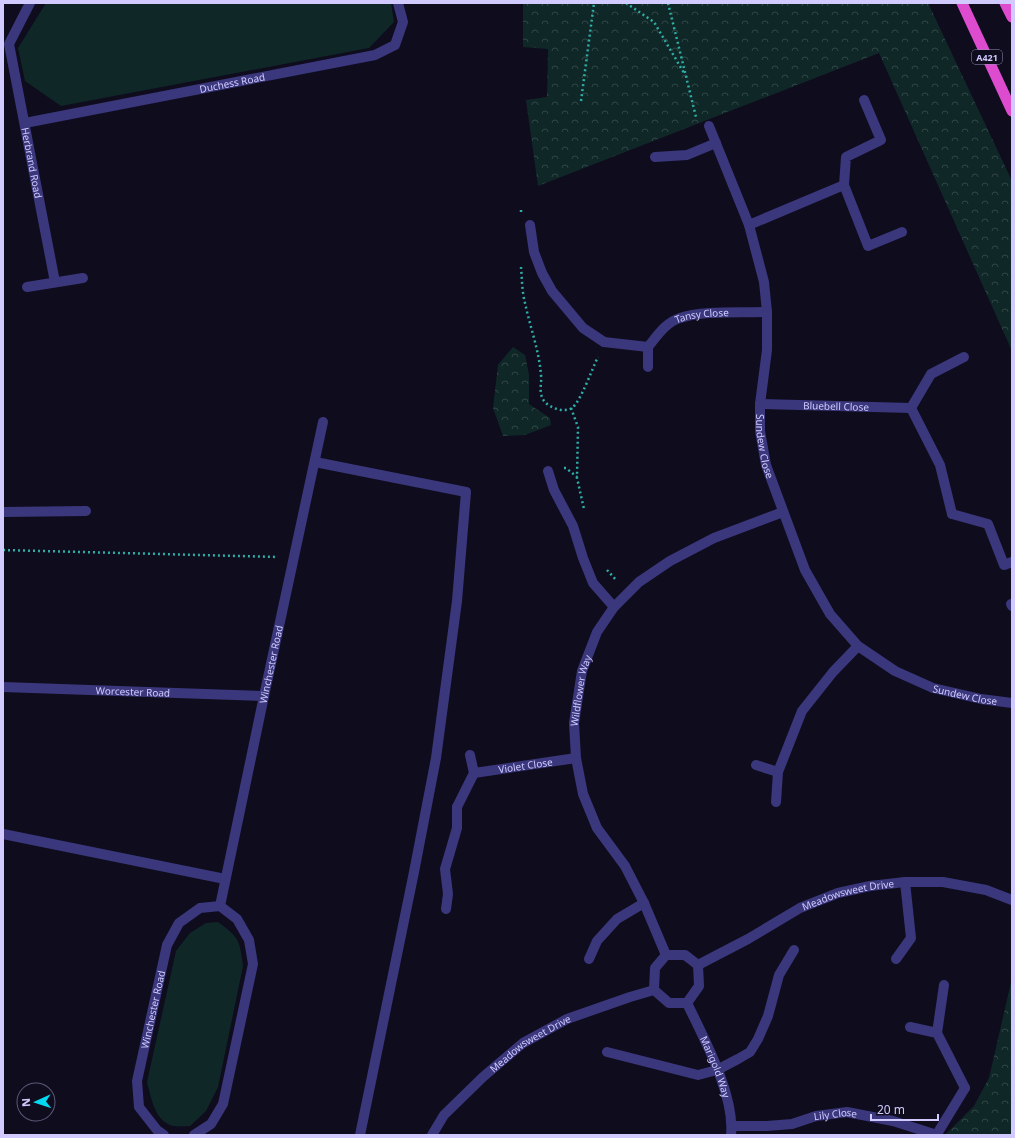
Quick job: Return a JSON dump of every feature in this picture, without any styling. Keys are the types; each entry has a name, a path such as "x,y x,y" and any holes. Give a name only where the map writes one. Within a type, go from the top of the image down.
{"highway":[{"name":"A421","path":"962,3 1012,111"},
{"path":"1005,3 1012,17"}],"street":[{"name":"Herbrand Road","path":"30,3 6,41 25,123 55,282"},
{"name":"Duchess Road","path":"25,123 375,55 395,45 403,22 398,3"},
{"path":"864,100 881,140 846,157 844,185 868,246 902,232"},
{"name":"Sundew Close","path":"709,126 749,225 764,282 767,312 767,350 760,404 760,431 766,465 805,570 830,614 858,646 895,671 933,688 981,699 1012,703"},
{"path":"655,157 686,155 716,142"},
{"path":"749,225 844,185"},
{"path":"530,225 534,252 542,273 552,291 583,328 604,342 648,347 648,367"},
{"path":"28,287 83,278"},
{"name":"Tansy Close","path":"648,347 663,328 679,318 700,314 767,312"},
{"path":"964,358 931,374 911,408 940,465 952,514 988,524 1004,565 1012,562"},
{"name":"Bluebell Close","path":"760,404 911,408"},
{"name":"Winchester Road","path":"164,1135 157,1130 140,1108 137,1081 167,946 179,923 200,908 220,906 323,422"},
{"path":"315,462 466,492 457,601 436,758 360,1135"},
{"path":"548,471 554,490 573,526 593,583 614,607"},
{"path":"3,512 86,511"},
{"name":"Wildflower Way","path":"666,955 644,903 625,866 597,828 583,794 576,758 574,723 582,671 598,632 614,607 639,582 670,561 714,538 783,512"},
{"path":"776,802 778,772 802,711 833,672 858,646"},
{"name":"Worcester Road","path":"3,686 264,696"},
{"path":"446,909 448,894 445,869 457,828 457,807 474,773 470,755"},
{"name":"Violet Close","path":"474,773 576,758"},
{"path":"756,765 778,772"},
{"path":"3,834 225,879"},
{"path":"896,959 911,938 905,882"},
{"name":"Meadowsweet Drive","path":"698,965 748,939 800,908 838,893 850,890 905,882 943,882 986,890 1012,900"},
{"path":"589,959 597,941 617,919 644,903"},
{"path":"194,1135 210,1124 223,1104 253,964 249,940 237,919 220,906"},
{"path":"607,1052 698,1075 717,1070 750,1052 758,1039 768,1016 779,975 794,950"},
{"path":"666,955 685,955 698,965 699,986 687,1002 669,1003 654,990 655,968 666,955"},
{"path":"910,1027 937,1033 944,985"},
{"name":"Meadowsweet Drive","path":"432,1135 444,1115 483,1077 523,1044 567,1019 630,996 654,990"},
{"name":"Marigold Way","path":"687,1002 717,1070 726,1097 732,1131"},
{"name":"Lily Close","path":"732,1131 792,1124 816,1116 847,1112 893,1121 937,1135 965,1088 937,1033"}],"path":[{"path":"581,101 594,3"},
{"path":"626,3 654,22 686,77"},
{"path":"668,3 699,128 709,126"},
{"path":"521,206 521,217"},
{"path":"521,262 524,302 536,349 541,376 540,389 544,401 553,408 563,411 571,408 579,400 604,342"},
{"path":"571,408 578,427 577,478 586,515"},
{"path":"3,550 294,558"},
{"path":"606,569 628,593"}],"green space":[{"path":"46,3 391,3 394,22 369,48 61,106 25,81 18,48"},
{"path":"523,3 928,3 1012,181 1012,351 879,53 538,186 526,100 547,97 548,49 523,47"},
{"path":"513,347 525,355 529,375 529,404 550,418 551,425 525,435 503,436 493,408 498,365"},
{"path":"218,922 237,940 241,951 243,966 218,1087 206,1111 190,1126 174,1126 162,1120 158,1115 152,1102 147,1082 176,951 190,933 206,923"},
{"path":"1012,978 1012,1135 945,1135 974,1106 989,1078"}]}
